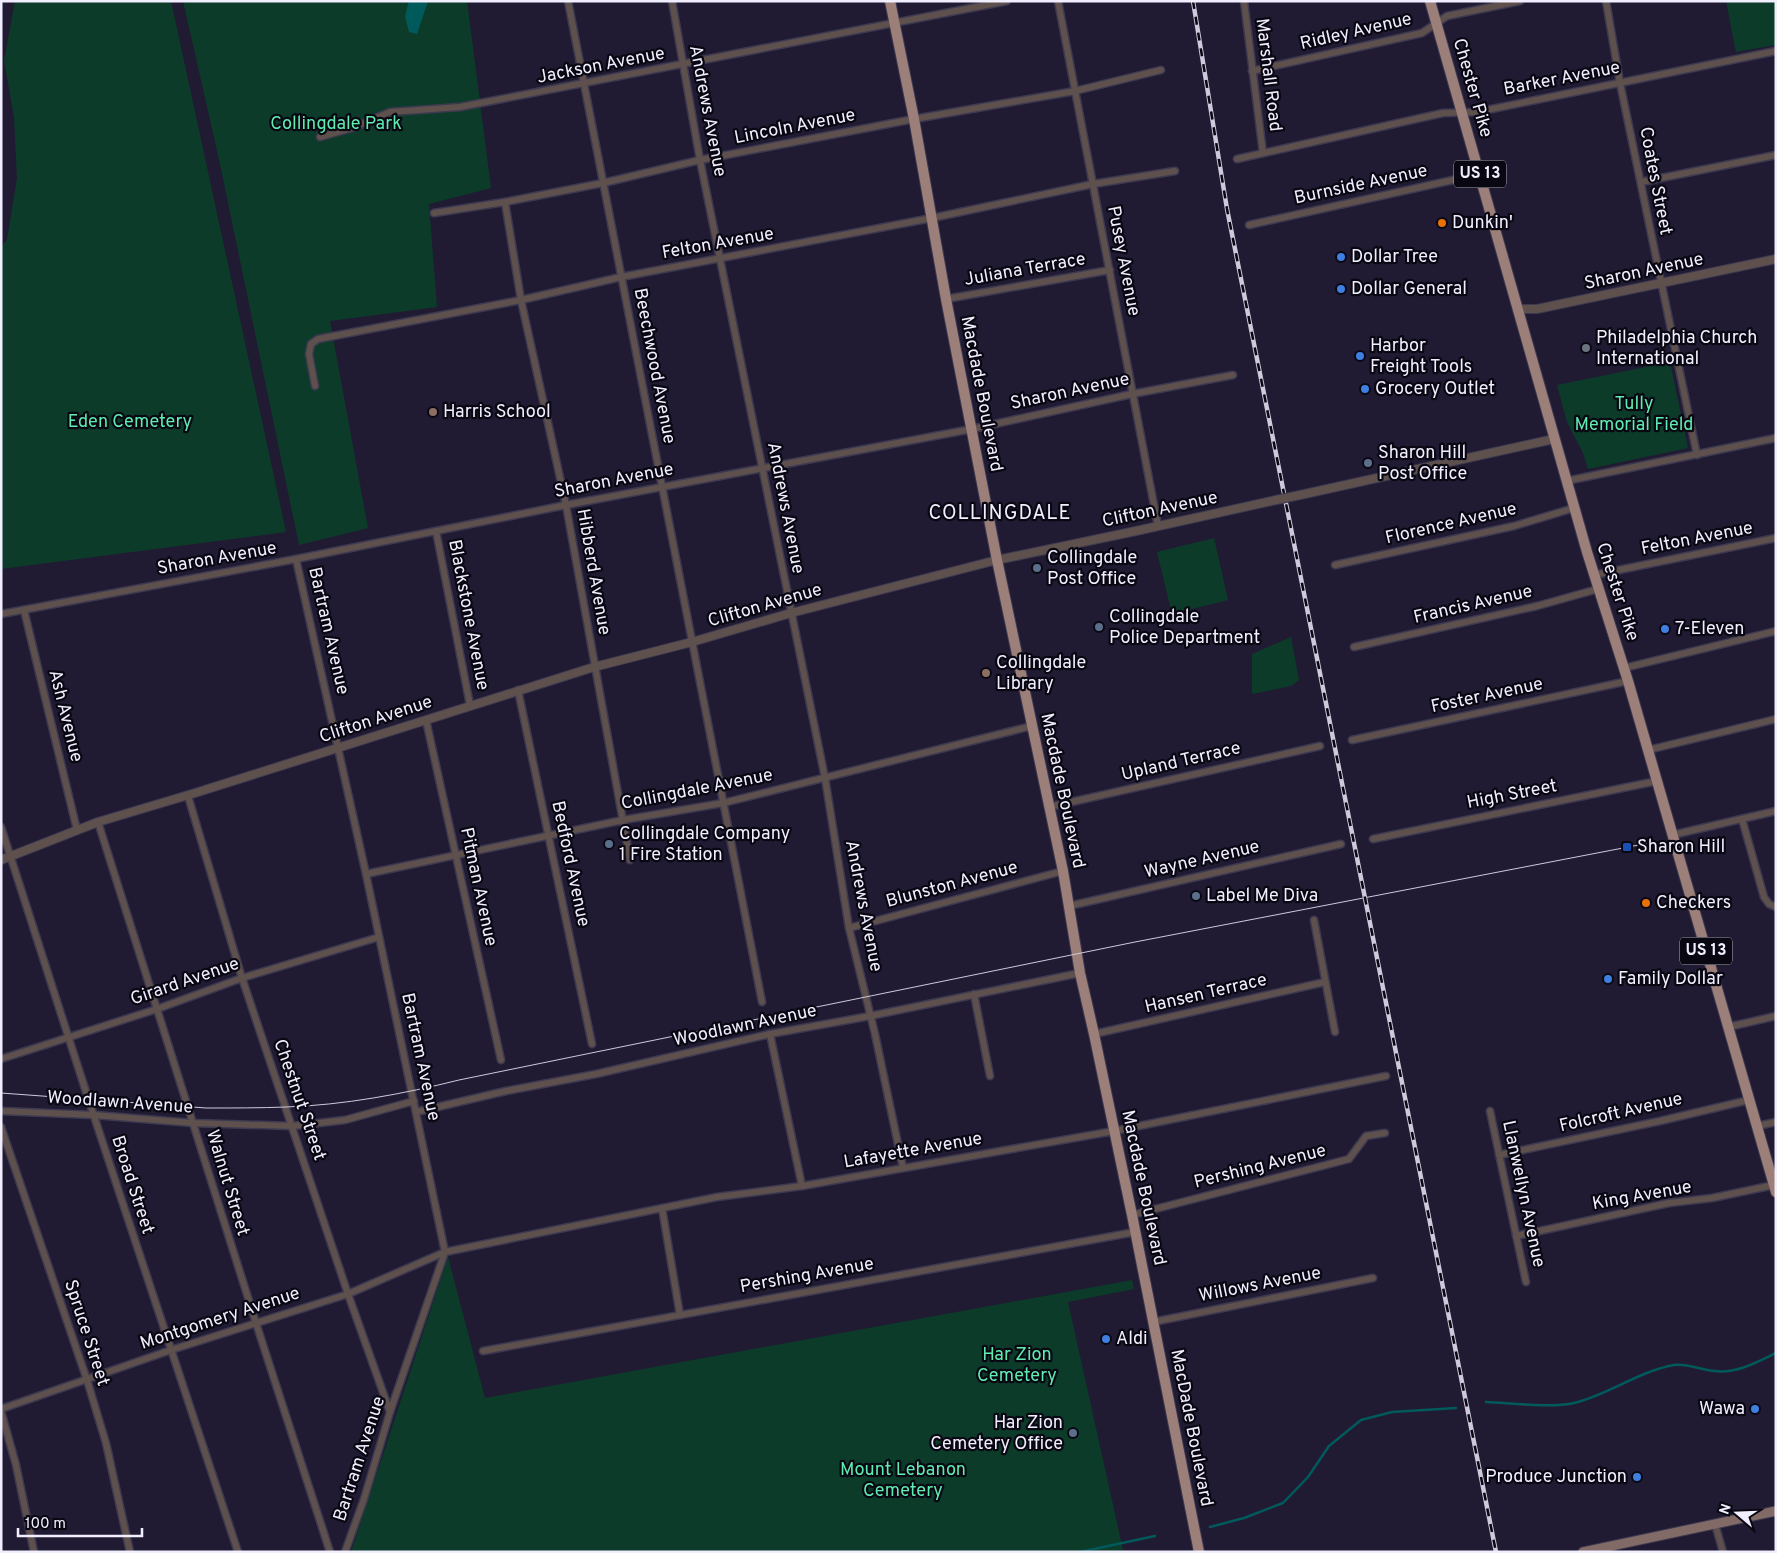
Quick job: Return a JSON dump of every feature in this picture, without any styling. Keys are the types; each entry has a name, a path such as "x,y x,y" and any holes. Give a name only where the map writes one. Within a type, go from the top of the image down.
{"main road":[{"name":"Macdade Boulevard","path":"890,1 997,560 1063,871 1080,974 1136,1232 1153,1322"},
{"name":"Chester Pike","path":"1430,1 1566,481 1624,668 1775,1188"},
{"name":"MacDade Boulevard","path":"1153,1322 1199,1552"},
{"path":"1584,1552 1776,1511"}],"street":[{"name":"Beechwood Avenue","path":"568,1 762,1002"},
{"name":"Andrews Avenue","path":"672,1 700,160 825,778 849,928 903,1168"},
{"name":"Jackson Avenue","path":"320,137 355,127 390,112 460,107 1007,1"},
{"name":"Pusey Avenue","path":"1058,1 1158,526"},
{"name":"Marshall Road","path":"1244,1 1263,153"},
{"name":"Ridley Avenue","path":"1252,71 1422,33 1447,16 1520,1"},
{"name":"Coates Street","path":"1606,1 1620,83 1660,284 1697,455"},
{"name":"Barker Avenue","path":"1237,159 1443,113 1476,112 1776,52"},
{"name":"Lincoln Avenue","path":"434,213 505,202 603,183 700,160 914,119 1075,91 1161,70"},
{"path":"1641,182 1776,155"},
{"name":"Felton Avenue","path":"315,386 309,354 311,344 318,339 521,300 622,277 932,218 1093,184 1175,171"},
{"name":"Burnside Avenue","path":"1249,225 1480,174"},
{"name":"Hibberd Avenue","path":"505,202 521,300 566,505 630,860"},
{"name":"Sharon Avenue","path":"1517,310 1536,309 1776,259"},
{"name":"Juliana Terrace","path":"946,299 1110,270"},
{"name":"Sharon Avenue","path":"1,614 972,429 1132,394 1233,375"},
{"path":"1566,481 1776,438"},
{"name":"Clifton Avenue","path":"1,860 98,822 188,796 470,705 594,667 692,642 791,613 997,560 1554,439"},
{"name":"Florence Avenue","path":"1335,565 1514,526 1574,508"},
{"name":"Blackstone Avenue","path":"436,531 470,705"},
{"name":"Felton Avenue","path":"1594,575 1776,538"},
{"name":"Bartram Avenue","path":"296,559 366,874 445,1252 390,1412 364,1499 345,1552"},
{"name":"Francis Avenue","path":"1354,647 1537,606 1598,588"},
{"name":"Ash Avenue","path":"24,610 77,830"},
{"path":"1624,668 1776,631"},
{"name":"Foster Avenue","path":"1352,740 1628,682"},
{"name":"Bedford Avenue","path":"518,690 592,1044"},
{"path":"1648,750 1776,719"},
{"name":"Pitman Avenue","path":"426,720 500,1060"},
{"name":"Collingdale Avenue","path":"366,874 623,820 723,803 1032,726"},
{"name":"Upland Terrace","path":"1049,807 1320,746"},
{"name":"High Street","path":"1373,839 1657,781"},
{"name":"Chestnut Street","path":"188,796 242,978 348,1294 390,1412"},
{"path":"1672,835 1776,810"},
{"path":"1742,818 1764,897 1769,904 1776,907"},
{"name":"Walnut Street","path":"98,822 330,1552"},
{"name":"Broad Street","path":"1,827 170,1350 238,1552"},
{"name":"Wayne Avenue","path":"1069,906 1341,844"},
{"name":"Blunston Avenue","path":"849,928 1063,871"},
{"path":"1314,920 1335,1032"},
{"name":"Girard Avenue","path":"1,1059 157,1009 242,978 379,937"},
{"name":"Woodlawn Avenue","path":"416,1112 506,1090 596,1074 770,1034 1080,974"},
{"name":"Hansen Terrace","path":"1094,1034 1325,982"},
{"path":"974,994 990,1076"},
{"path":"1728,1027 1776,1016"},
{"path":"770,1034 802,1186"},
{"name":"Lafayette Avenue","path":"445,1252 717,1196 802,1186 1114,1131 1386,1076"},
{"name":"Folcroft Avenue","path":"1499,1155 1749,1100"},
{"name":"Woodlawn Avenue","path":"1,1111 94,1115 193,1123 293,1126 344,1120 414,1101"},
{"name":"Llanwellyn Avenue","path":"1490,1111 1526,1282"},
{"path":"1757,1126 1776,1122"},
{"name":"Spruce Street","path":"1,1127 87,1380 106,1443 130,1552"},
{"name":"Pershing Avenue","path":"1132,1215 1349,1159 1366,1136 1385,1133"},
{"name":"King Avenue","path":"1516,1236 1669,1203 1775,1188"},
{"path":"662,1208 680,1315"},
{"name":"Pershing Avenue","path":"483,1351 1136,1232"},
{"name":"Montgomery Avenue","path":"1,1410 170,1350 348,1294 445,1252"},
{"name":"Willows Avenue","path":"1153,1322 1373,1278"},
{"path":"1,1410 16,1465 34,1552"},
{"path":"1715,1524 1723,1552"}],"green space":[{"name":"Eden Cemetery","path":"15,1 171,1 286,532 1,569 1,246 7,240 17,178 14,117 4,61"},
{"name":"Collingdale Park","path":"183,1 467,1 491,188 429,204 437,307 330,321 368,528 299,545 220,164"},
{"path":"1726,1 1776,1 1776,45 1736,52"},
{"name":"Tully Memorial Field","path":"1670,362 1688,448 1588,469 1583,453 1567,422 1557,385"},
{"path":"1214,538 1228,600 1172,614 1157,552"},
{"path":"1291,637 1299,680 1291,686 1252,694 1252,654"},
{"path":"448,1257 485,1398 1132,1280 1134,1289 1068,1302 1123,1550 1113,1552 351,1552"}],"shaded area":[{"path":"409,1 428,1 417,34 409,32 405,16"}],"waterway":[{"path":"1486,1402 1545,1405 1568,1404 1590,1398 1661,1368 1679,1365 1731,1371 1776,1353"},
{"path":"1210,1527 1244,1518 1283,1503 1308,1477 1329,1446 1361,1420 1392,1412 1456,1408"},
{"path":"1080,1552 1155,1536"}],"tram line":[{"path":"1,1093 206,1108 308,1106 373,1098 1135,942 1649,843"}],"railway":[{"path":"1193,1 1227,209 1496,1552"}],"place":[{"name":"Dunkin'","path":"1442,223"},
{"name":"Dollar Tree","path":"1341,257"},
{"name":"Dollar General","path":"1341,289"},
{"name":"Philadelphia Church International","path":"1586,348"},
{"name":"Harbor Freight Tools","path":"1360,356"},
{"name":"Grocery Outlet","path":"1365,389"},
{"name":"Harris School","path":"433,412"},
{"name":"Sharon Hill Post Office","path":"1368,463"},
{"name":"Collingdale Post Office","path":"1037,568"},
{"name":"Collingdale Police Department","path":"1099,627"},
{"name":"7-Eleven","path":"1665,629"},
{"name":"Collingdale Library","path":"986,673"},
{"name":"Collingdale Company 1 Fire Station","path":"609,844"},
{"name":"Sharon Hill","path":"1627,847"},
{"name":"Label Me Diva","path":"1196,896"},
{"name":"Checkers","path":"1646,903"},
{"name":"Family Dollar","path":"1608,979"},
{"name":"Aldi","path":"1106,1339"},
{"name":"Wawa","path":"1755,1409"},
{"name":"Har Zion Cemetery Office","path":"1073,1433"},
{"name":"Produce Junction","path":"1637,1477"}],"district":[{"name":"COLLINGDALE","path":"1000,514"}],"park label":[{"name":"Har Zion Cemetery","path":"1017,1365"},
{"name":"Mount Lebanon Cemetery","path":"903,1480"}]}
